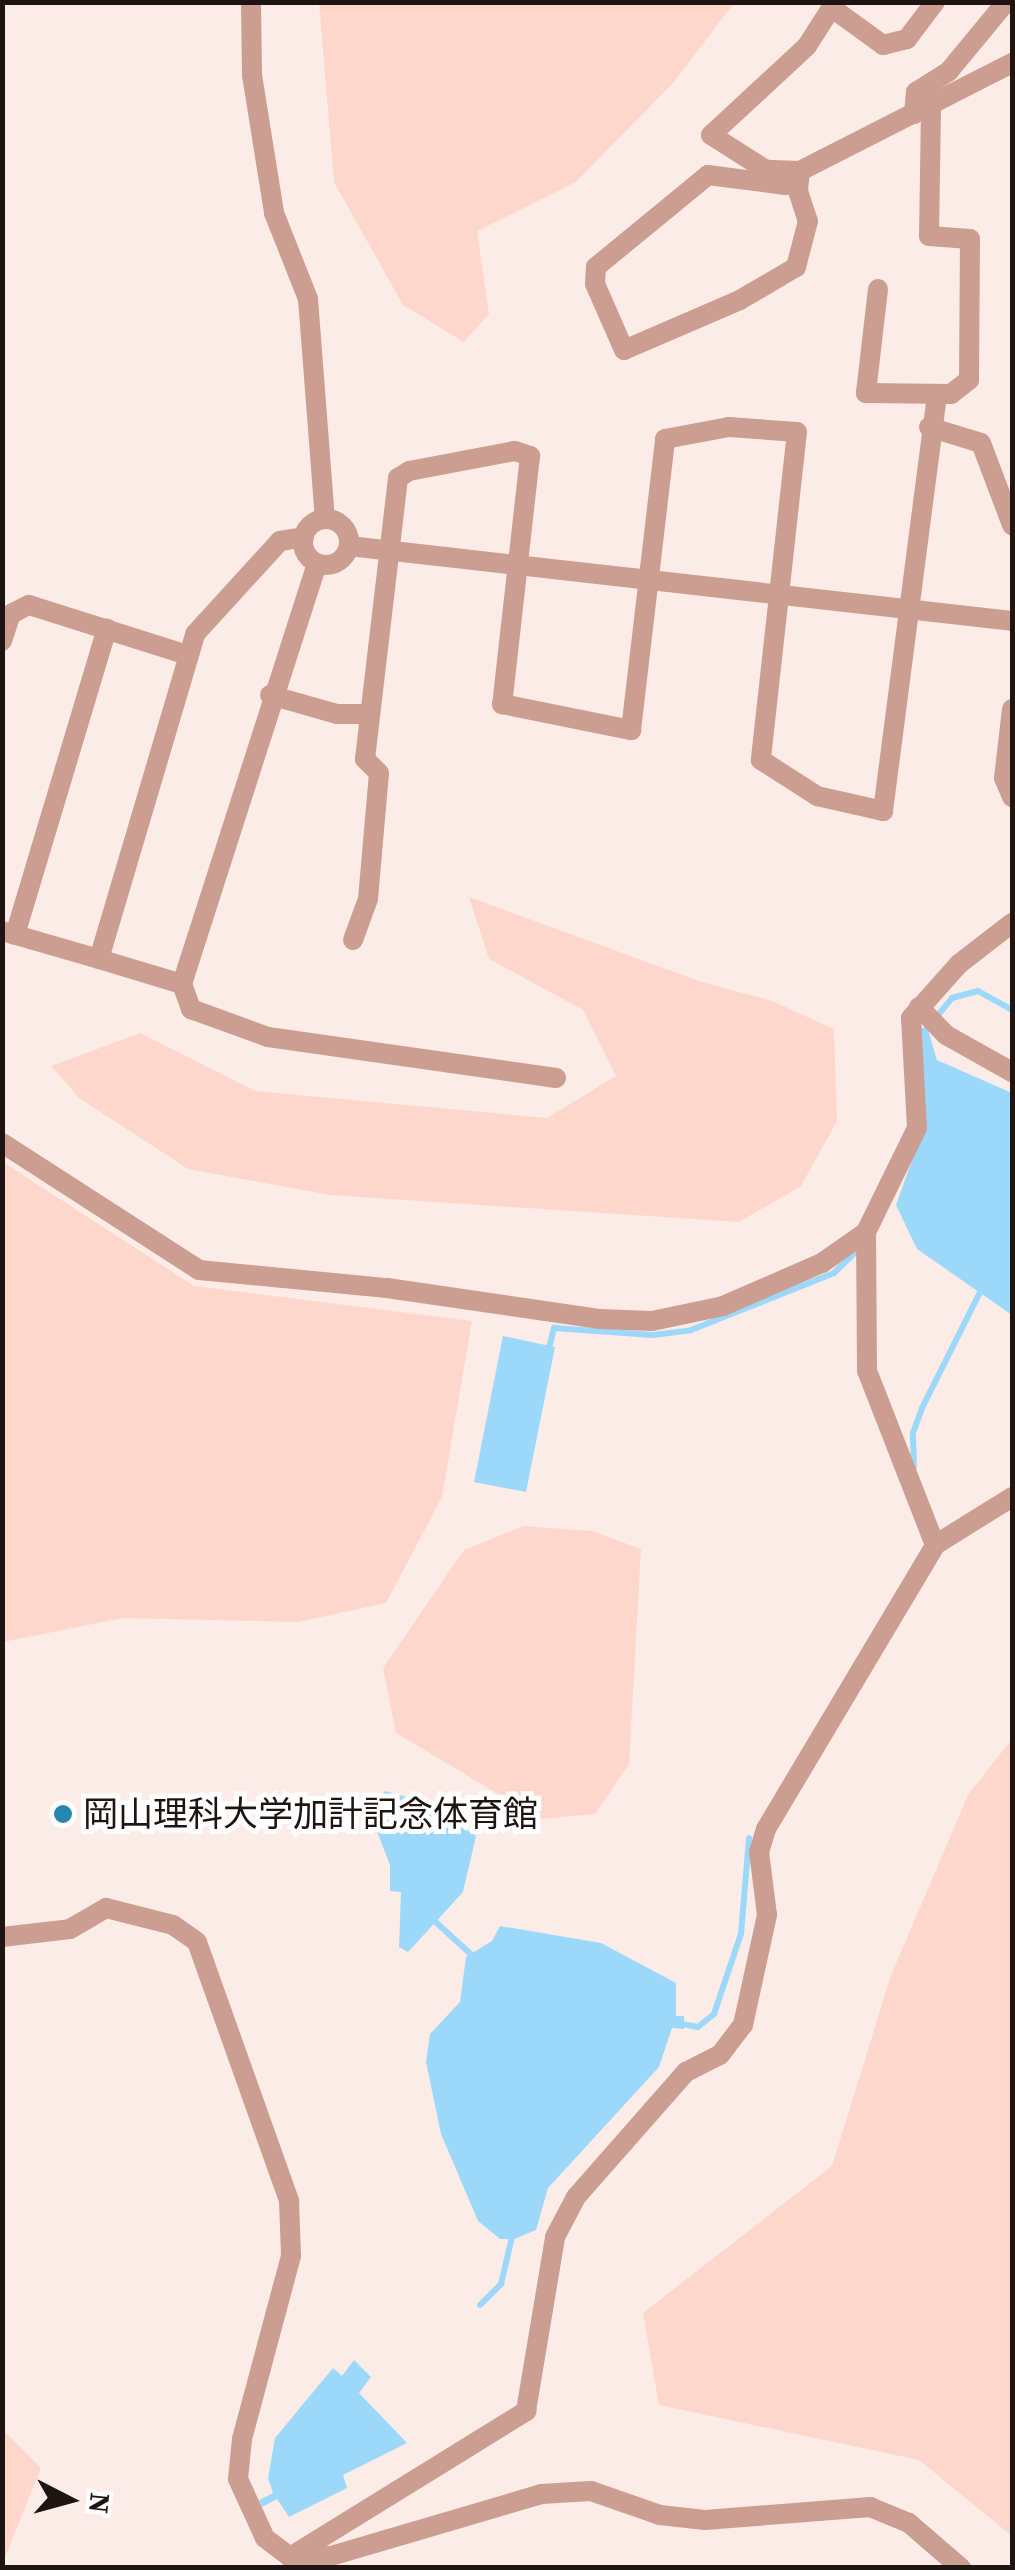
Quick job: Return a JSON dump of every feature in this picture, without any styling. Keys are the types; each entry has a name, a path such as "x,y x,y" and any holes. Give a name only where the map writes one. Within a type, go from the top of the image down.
{"street":[{"path":"251,2 252,74 274,213 308,299 325,519"},
{"path":"800,172 766,170 711,135 806,46 834,6 883,45 907,39 935,2"},
{"path":"878,289 866,394 951,394 970,380 970,239 929,236 923,110 916,92 949,71 1006,2"},
{"path":"800,172 798,191 808,221 796,267 740,300 624,350 595,284 596,267 708,175 785,184 800,172 1012,63"},
{"path":"352,940 368,899 379,773 365,759 398,478 408,470 514,451 530,456 502,704 631,730 665,439 729,427 796,432 761,760 817,796 883,811 929,427 937,394"},
{"path":"929,427 981,443 1012,526"},
{"path":"99,959 195,634 280,541 304,537 325,519"},
{"path":"325,519 343,527 349,546"},
{"path":"304,537 307,556 318,564 338,563 349,546"},
{"path":"349,546 1012,622"},
{"path":"318,564 270,695 182,984 191,1009 268,1037 556,1078"},
{"path":"2,642 18,606 107,628 188,655"},
{"path":"107,628 8,933 182,984"},
{"path":"270,695 337,714 370,714"},
{"path":"1012,709 1004,778 1012,797"},
{"path":"935,1545 867,1372 866,1232 917,1128 907,1038 959,964 1012,923"},
{"path":"926,1014 1012,1072"},
{"path":"2,1143 200,1270 388,1288 599,1319 652,1321 724,1306 822,1263 866,1232"},
{"path":"290,2557 526,2411 554,2237 604,2162 686,2072 720,2055 743,2024 768,1915 759,1852 766,1830 935,1545 1012,1497"},
{"path":"2,1937 70,1929 106,1908 173,1925 196,1942 290,2201 290,2256 242,2439 238,2480 265,2538 290,2557 331,2556 541,2494 592,2491 660,2515 705,2520 870,2508 909,2523 960,2568"}],"shaded area":[{"path":"319,2 734,3 674,82 576,182 477,231 489,314 464,342 403,305 334,182"},
{"path":"469,897 699,981 772,1001 834,1029 837,1121 801,1186 739,1222 330,1195 188,1169 79,1098 51,1066 140,1033 255,1091 547,1118 616,1076 583,1010 489,959"},
{"path":"3,1162 194,1286 472,1321 442,1497 386,1603 298,1622 123,1618 3,1642"},
{"path":"524,1526 592,1531 641,1549 629,1764 595,1814 540,1819 396,1733 383,1668 464,1550"},
{"path":"1012,1739 1012,2536 919,2460 659,2405 643,2313 832,2166 891,1975 968,1795"},
{"path":"3,2430 41,2468 3,2563"}],"water":[{"path":"915,1025 928,1030 937,1060 1012,1093 1012,1315 917,1249 896,1205 924,1127"},
{"path":"503,1336 555,1347 526,1492 474,1482"},
{"path":"385,1791 425,1802 476,1836 463,1892 408,1952 399,1947 401,1892 390,1891 390,1865 369,1811"},
{"path":"500,1926 601,1943 676,1983 676,2016 684,2016 684,2029 672,2028 659,2067 548,2188 536,2230 514,2239 500,2239 478,2221 441,2134 426,2062 430,2034 460,2002 466,1957 492,1941"},
{"path":"354,2360 371,2377 359,2393 407,2443 343,2475 347,2488 289,2517 277,2499 262,2507 259,2500 273,2493 268,2478 275,2438 333,2368 342,2376"}],"waterway":[{"path":"921,1036 952,998 978,991 1012,1010"},
{"path":"549,1348 554,1328 653,1335 691,1330 834,1273 856,1252"},
{"path":"914,1467 913,1433 922,1408 981,1290"},
{"path":"677,2023 698,2027 714,2014 741,1934 749,1838"},
{"path":"429,1916 475,1958"},
{"path":"480,2305 501,2284 513,2233"}],"place":[{"name":"岡山理科大学加計記念体育館","path":"63,1814"}]}
